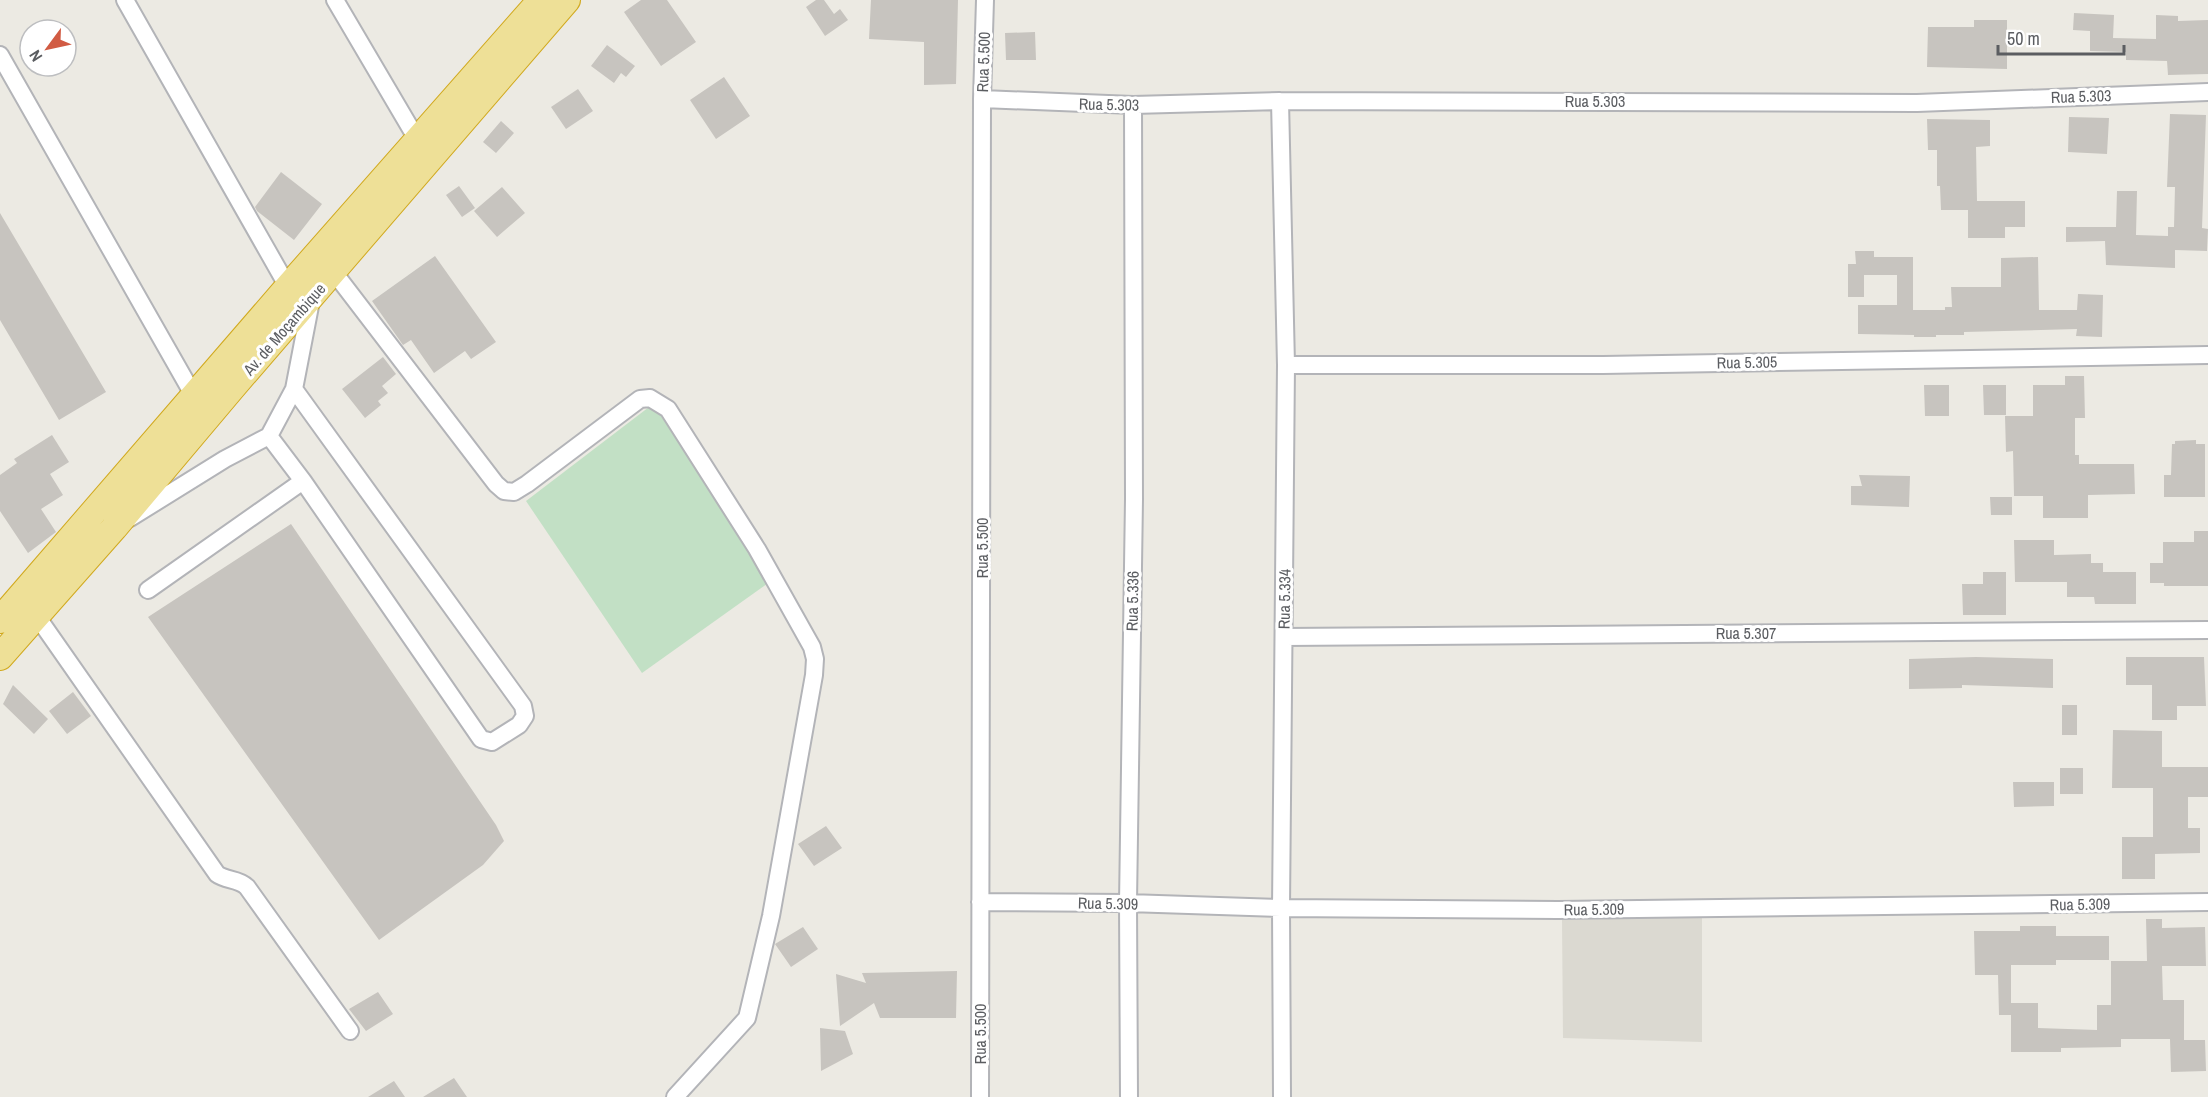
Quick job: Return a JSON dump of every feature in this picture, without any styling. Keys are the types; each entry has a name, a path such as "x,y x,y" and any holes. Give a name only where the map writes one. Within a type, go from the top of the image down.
{"highway":[{"name":"Av. de Moçambique","path":"0,620 288,287 541,0"},
{"name":"Av. de Moçambique","path":"0,657 114,528 567,0"}],"street":[{"path":"125,0 288,287"},
{"path":"335,0 418,141"},
{"name":"Rua 5.500","path":"980,1097 982,99 985,0"},
{"path":"0,55 194,396"},
{"name":"Rua 5.303","path":"982,99 1133,105 1280,101 1917,103 2208,92"},
{"name":"Rua 5.334","path":"1280,101 1286,365 1281,908 1282,1097"},
{"name":"Rua 5.336","path":"1129,1097 1128,903 1134,499 1133,105"},
{"path":"333,272 496,484 504,490 514,492 527,484 640,399 650,398 668,409 757,549 812,647 815,659 814,675 771,916 747,1018 675,1097"},
{"path":"114,528 225,459 269,436 294,389 312,297"},
{"name":"Rua 5.305","path":"1286,365 1603,364 2208,355"},
{"path":"269,436 303,481 482,739 492,742 519,724 525,716 523,706 294,389"},
{"path":"148,590 303,481"},
{"path":"36,615 217,874 223,878 239,881 247,887 350,1031"},
{"name":"Rua 5.307","path":"1284,637 2208,630"},
{"name":"Rua 5.309","path":"980,902 1128,903 1281,908 1558,910 2208,902"}],"shaded area":[{"path":"1702,917 1702,1042 1563,1038 1562,920"}],"green space":[{"path":"653,404 771,581 642,673 526,501"}],"building":[{"path":"641,0 667,0 696,42 661,66 624,12"},
{"path":"816,0 824,0 834,14 840,9 848,20 825,36 806,7"},
{"path":"871,0 958,0 956,84 924,85 924,42 869,39"},
{"path":"2074,13 2114,15 2113,38 2156,39 2156,15 2178,16 2178,21 2208,20 2208,74 2168,75 2167,61 2126,60 2126,52 2090,51 2090,31 2073,30"},
{"path":"1974,20 2007,20 2007,69 1927,67 1928,27 1974,27"},
{"path":"1035,32 1036,60 1006,60 1005,33"},
{"path":"607,45 635,66 626,77 621,73 614,83 591,66"},
{"path":"724,77 750,116 716,139 690,100"},
{"path":"578,89 593,111 566,129 551,107"},
{"path":"2170,114 2206,115 2202,228 2208,229 2207,251 2175,250 2175,268 2106,265 2105,241 2066,242 2066,227 2116,227 2117,191 2137,191 2136,235 2168,236 2168,227 2174,227 2175,187 2167,187"},
{"path":"2069,117 2109,118 2107,154 2068,152"},
{"path":"1927,119 1990,120 1990,146 1976,147 1977,201 2025,201 2025,227 2005,227 2005,238 1968,238 1968,210 1941,210 1940,186 1937,186 1937,150 1928,150"},
{"path":"501,121 514,133 496,153 483,142"},
{"path":"281,172 322,204 294,240 255,207"},
{"path":"459,186 475,208 462,217 446,195"},
{"path":"502,187 525,213 497,237 474,211"},
{"path":"0,213 106,392 59,420 0,320"},
{"path":"1855,251 1874,251 1874,257 1913,257 1913,310 1945,310 1945,307 1952,307 1951,287 2001,287 2001,258 2038,257 2039,310 2077,310 2078,294 2103,295 2102,337 2076,336 2077,329 1964,332 1964,335 1936,335 1936,337 1858,334 1858,305 1897,305 1897,275 1864,275 1864,297 1848,297 1848,264 1856,264"},
{"path":"435,256 496,342 471,359 465,351 434,373 411,340 403,345 372,301"},
{"path":"383,357 396,374 382,386 388,393 378,401 381,405 365,418 342,389"},
{"path":"2065,376 2084,376 2085,418 2075,418 2075,455 2079,455 2079,464 2134,464 2135,494 2088,495 2088,518 2043,518 2043,496 2014,496 2013,451 2006,452 2005,416 2033,416 2033,385 2065,385"},
{"path":"1924,385 1949,385 1949,416 1925,416"},
{"path":"1983,385 2006,385 2006,415 1984,415"},
{"path":"52,435 69,462 50,474 63,495 41,509 56,532 28,553 0,511 0,475 17,463 14,459"},
{"path":"2196,440 2196,444 2205,444 2205,497 2164,497 2164,475 2171,475 2172,444 2175,444 2175,441"},
{"path":"1859,475 1910,476 1909,507 1851,505 1851,486 1862,486"},
{"path":"1990,497 2012,497 2012,515 1991,515"},
{"path":"291,524 496,825 504,841 483,865 379,940 148,617"},
{"path":"2194,531 2208,531 2208,586 2164,586 2164,583 2150,583 2150,563 2163,563 2163,542 2194,542"},
{"path":"2014,540 2054,540 2054,555 2091,554 2091,563 2103,563 2103,572 2136,572 2136,604 2095,604 2094,597 2067,597 2067,582 2015,582"},
{"path":"1983,572 2006,572 2006,615 1963,615 1962,584 1983,584"},
{"path":"1976,657 2053,659 2053,688 1962,685 1962,688 1909,689 1909,659"},
{"path":"2126,657 2204,657 2206,706 2177,706 2177,720 2152,720 2152,685 2126,685"},
{"path":"13,685 48,719 34,734 3,704"},
{"path":"73,692 91,716 67,734 49,711"},
{"path":"2062,705 2077,705 2077,735 2062,735"},
{"path":"2113,730 2162,731 2162,767 2208,767 2208,797 2188,797 2188,828 2200,828 2200,853 2155,854 2155,879 2122,879 2122,837 2153,837 2153,788 2112,788"},
{"path":"2060,768 2083,768 2083,794 2060,794"},
{"path":"2013,782 2054,782 2054,806 2014,807"},
{"path":"826,826 842,848 814,866 798,844"},
{"path":"2146,919 2162,919 2162,928 2205,927 2206,966 2162,966 2163,1000 2184,1000 2184,1040 2205,1040 2206,1071 2171,1072 2170,1039 2121,1039 2121,1047 2061,1048 2061,1052 2011,1052 2011,1003 2038,1003 2038,1028 2097,1030 2097,1005 2111,1005 2111,961 2147,961"},
{"path":"2020,926 2056,926 2056,936 2109,936 2109,960 2056,960 2056,965 2011,965 2011,1015 1999,1015 1998,975 1975,975 1974,931 2020,931"},
{"path":"803,927 818,949 791,967 775,944"},
{"path":"957,971 956,1018 880,1018 874,1003 840,1026 836,974 866,983 862,973"},
{"path":"378,992 393,1014 366,1031 349,1009"},
{"path":"820,1028 845,1031 853,1054 821,1071"},
{"path":"454,1078 467,1097 423,1097"},
{"path":"394,1081 405,1097 368,1097"}]}
